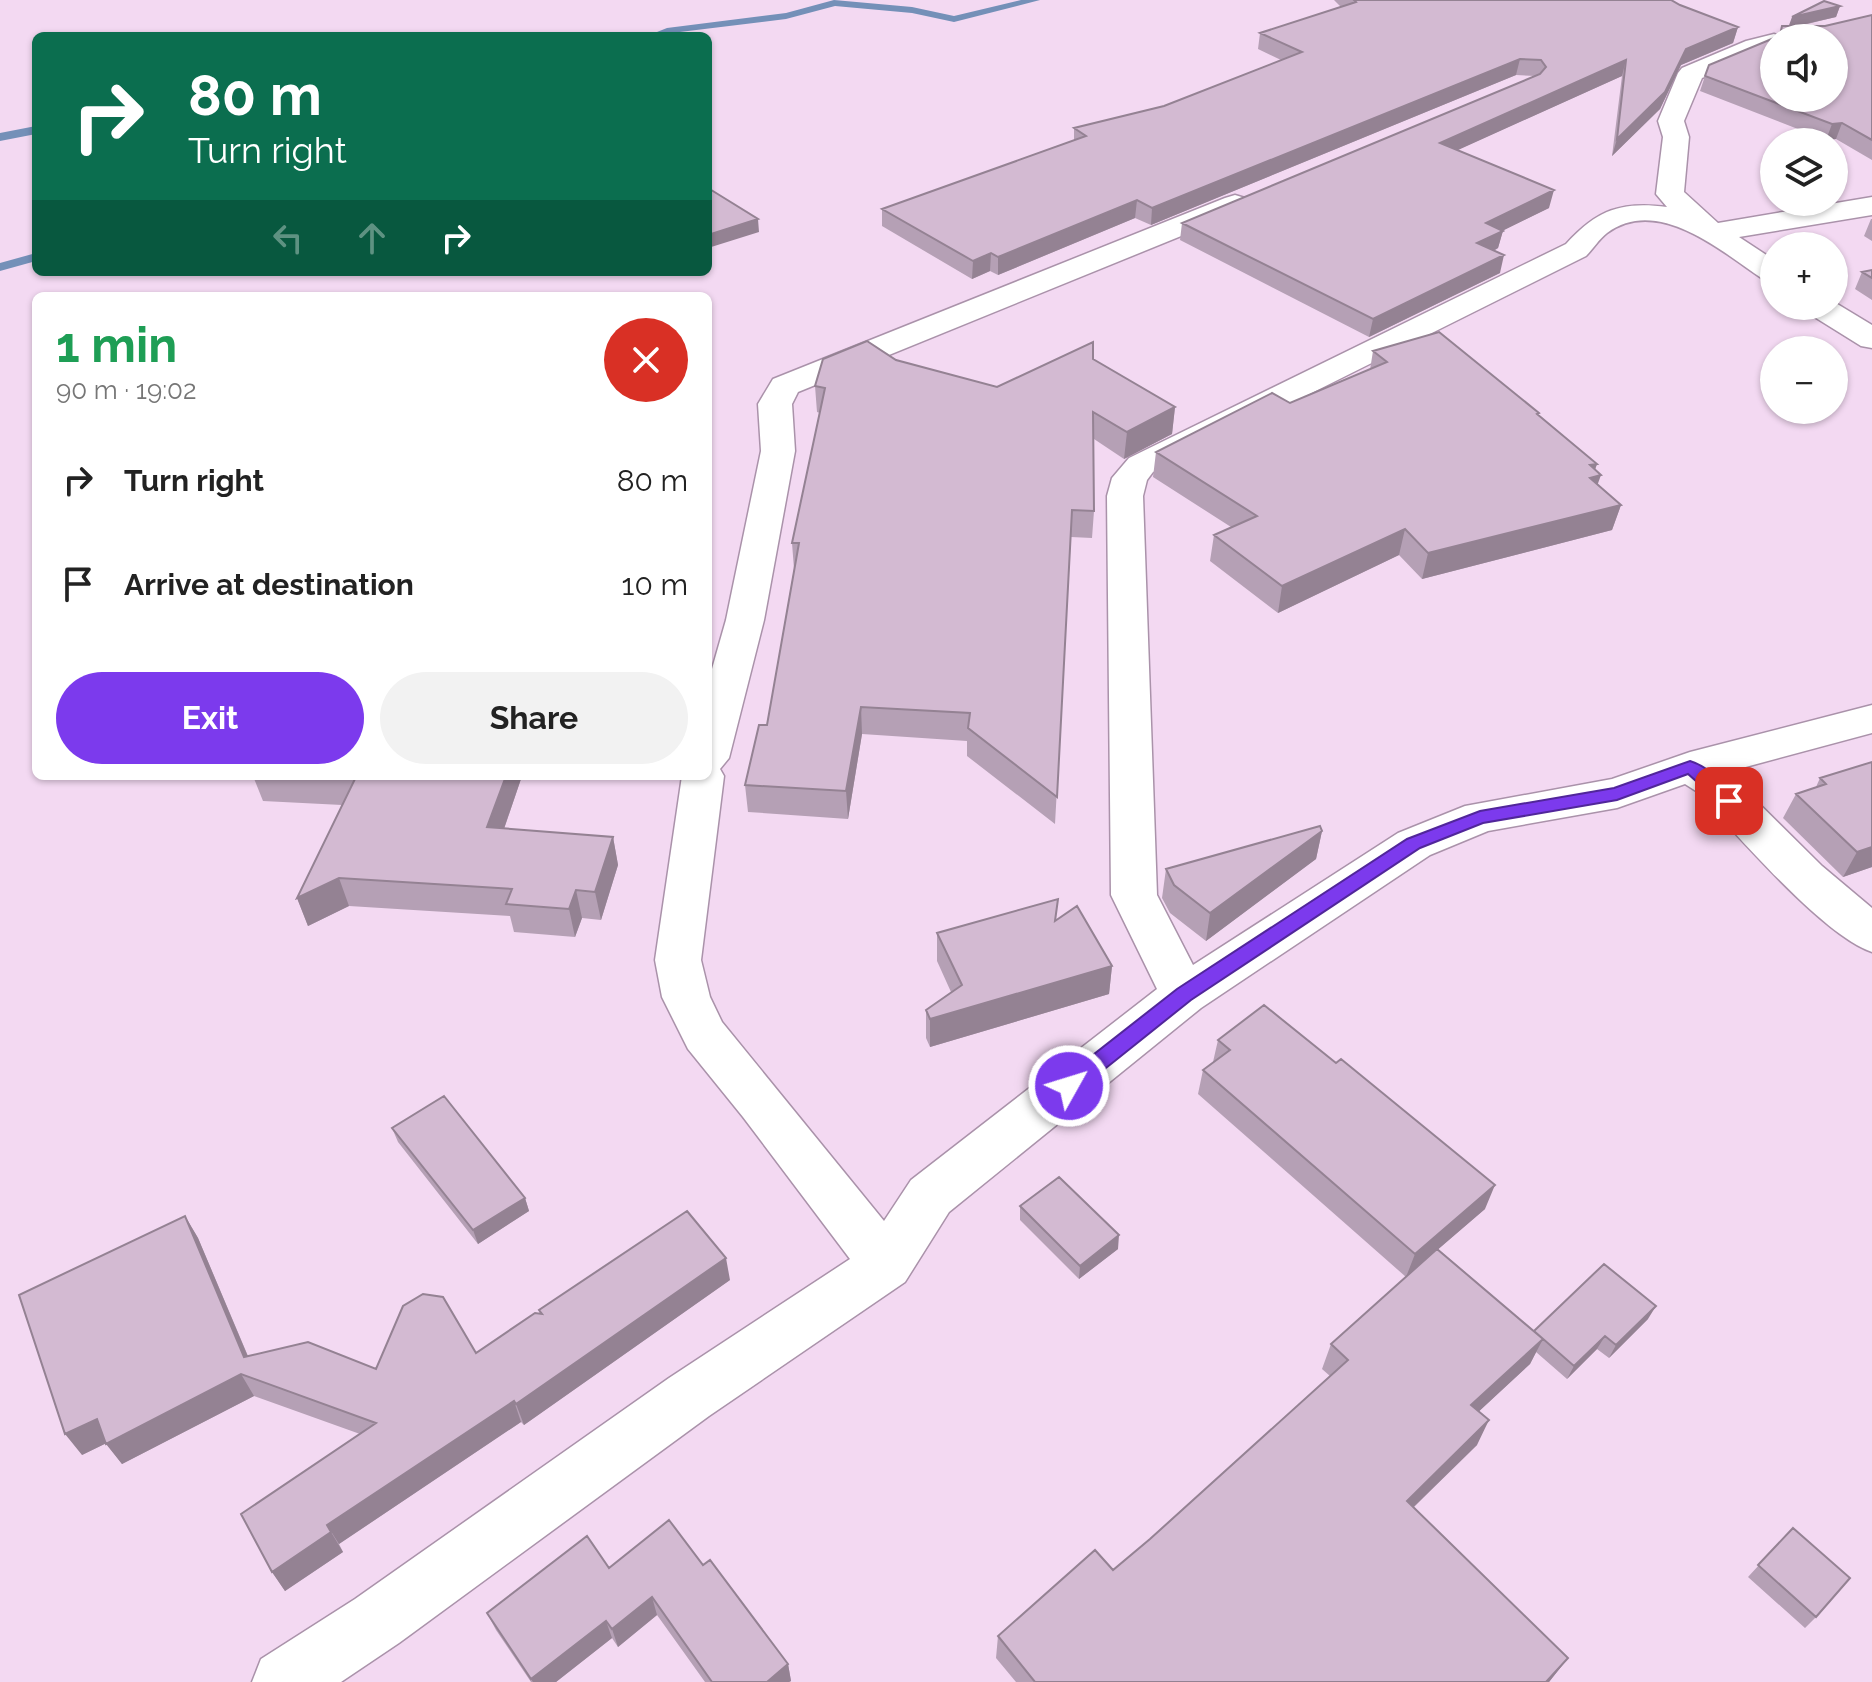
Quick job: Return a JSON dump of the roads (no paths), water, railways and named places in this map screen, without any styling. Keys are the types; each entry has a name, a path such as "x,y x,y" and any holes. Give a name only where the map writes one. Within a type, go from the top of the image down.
{"street":[{"path":"1712,233 1670,194 1676,137 1671,121 1691,73 1760,45"},
{"path":"712,743 745,620 778,451 775,404 785,386 1269,191"},
{"path":"1712,233 1872,206"},
{"path":"1184,995 1134,895 1125,496 1130,478 1141,465 1156,456 1576,250 1597,227 1625,214 1658,213 1679,217 1712,233 1760,264"},
{"path":"1841,320 1872,339"},
{"path":"284,1682 377,1621 689,1397 886,1265 930,1196 1184,995 1414,844 1480,817 1617,793 1690,767 1872,719"},
{"path":"1690,767 1711,781 1806,878 1872,934"},
{"path":"702,780 678,960 686,997 705,1035 769,1112 886,1265"}],"waterway":[{"path":"664,32 786,16 835,3 912,10 954,19 1035,0"},
{"path":"0,137 32,131"},
{"path":"0,267 32,258"}]}
